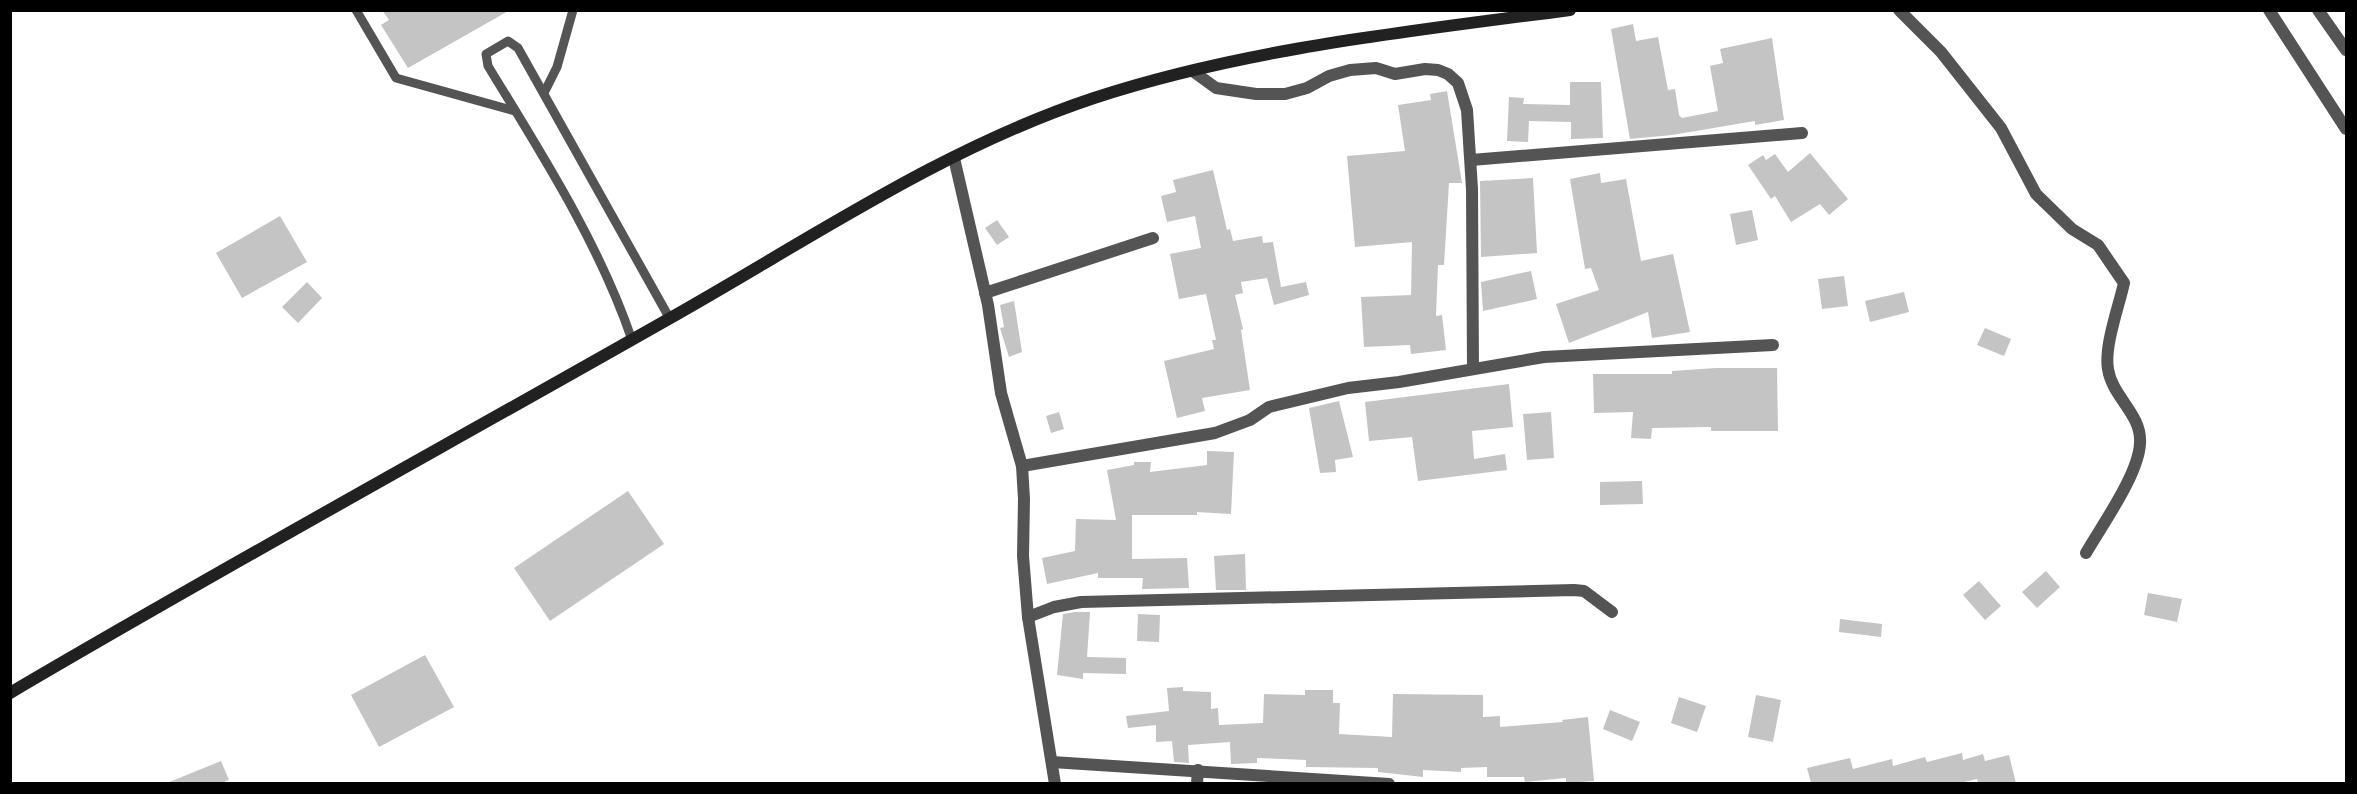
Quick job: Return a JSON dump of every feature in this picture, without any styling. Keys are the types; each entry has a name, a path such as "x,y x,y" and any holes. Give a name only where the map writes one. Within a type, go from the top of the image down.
{"main road":[{"path":"10,693 670,319 849,213 1021,126 1095,98 1194,72 1349,41 1570,10"}],"street":[{"path":"1899,10 1941,52 2001,128 2036,194 2072,229 2098,246 2124,283 2111,341 2108,368 2118,395 2137,422 2141,441 2137,463 2086,553"},
{"path":"2269,10 2343,116 2346,129"},
{"path":"2318,10 2346,50"},
{"path":"1194,72 1216,88 1256,94 1285,94 1307,88 1329,76 1350,70 1376,68 1395,74 1425,69 1438,70 1448,74 1458,83 1464,94 1471,160 1473,369"},
{"path":"1471,160 1802,133"},
{"path":"954,158 985,293 1001,393 1022,466 1023,556 1029,617 1055,783"},
{"path":"985,293 1153,238"},
{"path":"1022,466 1215,433 1250,420 1269,407 1305,397 1544,357 1773,345"},
{"path":"1029,617 1054,607 1081,602 1574,590 1584,591 1612,612"},
{"path":"1052,762 1389,783"},
{"path":"1197,783 1198,770"}],"lane":[{"path":"356,10 396,78 515,111"},
{"path":"544,93 557,67 573,10"},
{"path":"632,340 619,302 590,242 488,66 486,54 495,46 508,41 514,43 670,319"}],"building":[{"path":"382,10 510,10 408,68 381,25 389,20"},
{"path":"1633,24 1636,41 1658,37 1668,90 1675,89 1679,115 1682,118 1718,111 1710,66 1723,63 1720,49 1772,38 1784,120 1755,125 1755,121 1672,135 1630,139 1611,29"},
{"path":"1570,82 1601,82 1603,138 1571,139 1571,122 1529,121 1528,142 1507,141 1509,97 1524,98 1523,104 1570,105"},
{"path":"1447,91 1462,183 1449,183 1444,265 1438,265 1436,316 1442,315 1446,350 1411,354 1410,345 1364,347 1361,297 1411,295 1412,242 1355,247 1347,156 1405,151 1398,105 1431,100 1430,94"},
{"path":"1810,153 1848,199 1829,215 1820,204 1791,222 1775,196 1771,199 1748,165 1763,155 1766,160 1775,154 1788,172"},
{"path":"1213,170 1227,230 1230,229 1233,241 1262,236 1263,243 1273,242 1281,287 1306,282 1309,295 1274,305 1267,278 1241,282 1243,293 1235,295 1243,329 1241,330 1250,390 1202,398 1205,411 1177,418 1164,361 1214,349 1212,340 1216,340 1206,294 1179,299 1170,254 1201,248 1195,216 1167,222 1161,196 1176,192 1173,180"},
{"path":"1600,173 1601,183 1626,179 1641,261 1673,254 1690,332 1652,338 1648,312 1569,343 1556,304 1599,290 1591,268 1585,269 1570,179"},
{"path":"1533,178 1537,253 1481,257 1480,181"},
{"path":"1752,210 1758,240 1736,245 1730,214"},
{"path":"280,216 307,262 242,298 216,253"},
{"path":"997,220 1009,237 997,245 985,228"},
{"path":"1531,271 1537,299 1483,311 1481,282"},
{"path":"1844,276 1848,306 1822,309 1818,279"},
{"path":"307,282 322,298 298,323 282,307"},
{"path":"1904,292 1909,312 1870,322 1865,301"},
{"path":"1014,301 1022,352 1009,357 1000,328 1004,327 1000,305"},
{"path":"1985,328 2011,339 2004,356 1977,345"},
{"path":"1777,368 1778,431 1711,431 1711,427 1652,428 1651,439 1631,438 1633,412 1594,413 1593,374 1672,374 1672,371"},
{"path":"1509,384 1513,427 1472,431 1474,459 1505,454 1507,470 1418,481 1412,437 1369,441 1365,402"},
{"path":"1339,401 1353,457 1335,460 1336,472 1320,473 1309,408"},
{"path":"1059,412 1064,429 1051,433 1046,416"},
{"path":"1551,412 1554,458 1527,460 1523,414"},
{"path":"1207,451 1234,452 1231,514 1197,512 1197,515 1132,515 1132,559 1187,558 1189,588 1142,589 1143,578 1098,578 1098,573 1047,584 1042,558 1075,551 1076,519 1116,520 1107,470 1134,465 1134,462 1151,462 1150,472 1207,465"},
{"path":"1642,481 1643,504 1600,505 1600,482"},
{"path":"628,491 664,544 550,621 514,568"},
{"path":"1245,554 1246,590 1216,590 1214,556"},
{"path":"2046,571 2060,587 2037,608 2022,592"},
{"path":"1979,581 2001,606 1985,620 1963,595"},
{"path":"2148,593 2182,599 2177,622 2144,615"},
{"path":"1090,612 1087,657 1126,658 1126,674 1083,673 1083,679 1057,675 1063,614"},
{"path":"1138,614 1160,615 1159,642 1137,641"},
{"path":"1840,619 1882,624 1881,637 1839,632"},
{"path":"425,655 454,707 379,747 351,695"},
{"path":"1183,687 1183,691 1211,692 1211,709 1218,708 1219,725 1263,723 1264,694 1305,695 1305,690 1333,690 1333,703 1340,703 1339,734 1392,737 1393,694 1483,695 1483,717 1500,716 1500,727 1563,722 1562,720 1588,717 1594,781 1566,783 1566,778 1525,782 1524,777 1487,777 1487,767 1461,768 1461,772 1423,770 1423,777 1378,772 1378,768 1306,767 1306,760 1257,758 1257,763 1231,764 1230,742 1188,745 1189,763 1174,762 1172,741 1156,742 1156,725 1128,728 1126,716 1169,711 1167,688"},
{"path":"1756,695 1781,700 1773,742 1748,737"},
{"path":"1679,697 1706,706 1697,732 1671,723"},
{"path":"1610,710 1640,722 1632,741 1603,729"},
{"path":"1962,753 1963,760 1983,754 1985,761 2009,755 2016,783 1978,783 1977,779 1960,783 1811,783 1807,768 1850,758 1853,769 1892,759 1893,766 1925,757 1927,762"},
{"path":"221,761 229,780 221,783 167,783"}]}
